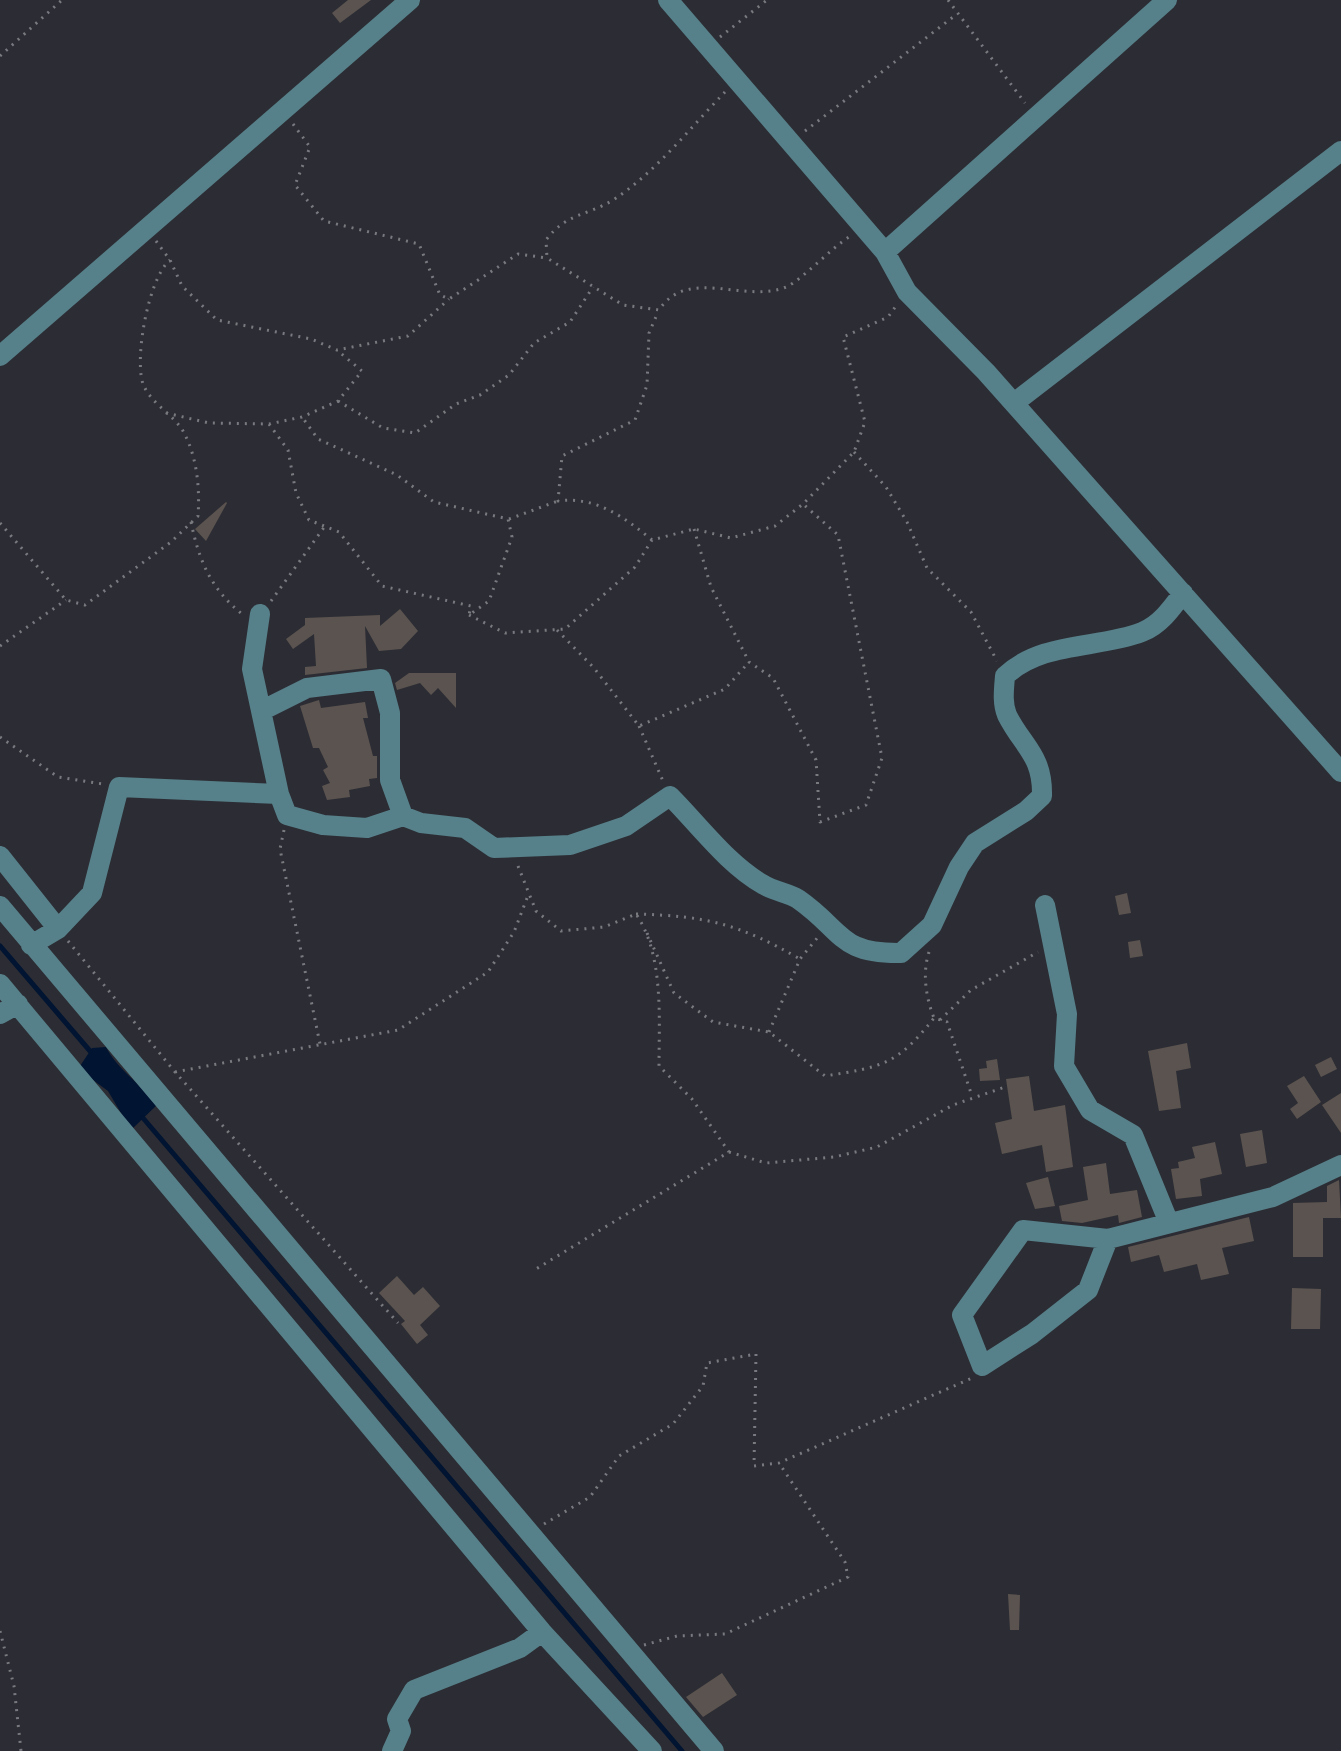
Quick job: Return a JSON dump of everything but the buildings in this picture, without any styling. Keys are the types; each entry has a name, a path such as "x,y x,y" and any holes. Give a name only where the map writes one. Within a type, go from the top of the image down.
{"street":[{"path":"0,356 410,0"},
{"path":"668,0 885,252 907,292 1014,403 1341,772"},
{"path":"885,252 1167,0"},
{"path":"1014,403 1341,151"},
{"path":"260,614 252,669 279,794 287,815 323,825 367,828 403,816 421,823 465,828 494,848 570,845 626,826 670,796 738,865 764,885 796,898 847,944 868,954 901,953 924,933 932,925 959,867 975,843 1026,811 1042,796 1042,775 1031,748 1007,714 1005,676 1018,664 1085,643 1143,632 1167,615 1183,593"},
{"path":"261,711 307,688 381,679 390,713 390,780 403,816"},
{"path":"31,945 58,929 92,893 119,787 279,794"},
{"path":"0,856 58,929"},
{"path":"1045,905 1067,1014 1064,1066 1090,1110 1133,1135 1169,1223"},
{"path":"0,906 714,1751"},
{"path":"0,984 9,1009 542,1632 652,1751"},
{"path":"1108,1239 1088,1290 1032,1334 982,1366 962,1315 1023,1230 1108,1239 1273,1197 1341,1165"},
{"path":"392,1751 401,1731 397,1719 414,1690 520,1648 542,1632"}],"path":[{"path":"0,56 62,0"},
{"path":"707,47 767,0"},
{"path":"948,0 1035,117"},
{"path":"789,144 957,14"},
{"path":"547,258 546,240 559,223 613,200 661,158 738,78"},
{"path":"283,112 310,147 295,185 324,221 419,244 440,295 449,299"},
{"path":"558,501 562,456 635,420 647,385 649,333 666,300 692,286 756,293 787,286 827,251 864,228"},
{"path":"146,229 170,260 182,286 217,320 311,339 337,350 362,371 338,401 302,417 269,424 209,423 162,412"},
{"path":"337,350 408,336 449,299 518,254 547,258 623,305 659,310"},
{"path":"0,523 66,600 85,605 171,542 198,516 200,484 182,431 162,412 143,383 142,330 160,268 170,260"},
{"path":"338,401 383,428 415,433 456,404 480,395 509,375 534,343 570,322 594,286"},
{"path":"469,615 505,633 565,629 635,567 652,540 694,529 731,538 775,526 803,504 854,452 865,422 843,337 888,317 907,292"},
{"path":"302,417 318,439 397,475 434,502 508,519 558,501 576,499 618,512 652,540"},
{"path":"269,424 288,450 296,493 309,520 339,532 382,586 471,606 469,615"},
{"path":"854,452 886,487 907,522 927,568 971,612 998,663 1013,669"},
{"path":"694,529 711,587 749,662 773,678 816,760 820,822 866,805 882,758 838,535 803,504"},
{"path":"469,615 489,601 512,537 508,519"},
{"path":"191,521 197,548 219,595 245,616 260,614 325,526"},
{"path":"0,646 66,600"},
{"path":"557,630 594,668 639,726 670,796"},
{"path":"639,726 725,689 749,662"},
{"path":"0,737 58,777 119,787"},
{"path":"287,815 280,849 320,1044"},
{"path":"517,864 536,911 561,931 604,927 636,914 693,915 756,934 800,959"},
{"path":"175,1072 398,1030 488,972 514,932 529,893"},
{"path":"636,914 674,993 713,1022 769,1032 825,1076 871,1068 908,1051 934,1018 925,965 933,941 924,933"},
{"path":"769,1032 800,959 828,924"},
{"path":"644,926 658,989 659,1066 692,1099 729,1152 766,1163 877,1147 972,1096 1005,1087"},
{"path":"58,929 175,1072 398,1323"},
{"path":"940,1020 971,990 1052,944"},
{"path":"934,1018 947,1022 972,1096"},
{"path":"536,1269 729,1152"},
{"path":"529,1532 590,1497 619,1456 673,1424 703,1386 707,1363 756,1354 754,1466 779,1463 970,1380 982,1366"},
{"path":"631,1653 649,1641 725,1634 848,1577 845,1562 779,1463"},
{"path":"0,1631 14,1686 21,1751"}],"water":[{"path":"106,1047 157,1105 131,1130 108,1091 78,1069 92,1048"}],"waterway":[{"path":"0,946 90,1051"},
{"path":"143,1118 682,1751"}]}
